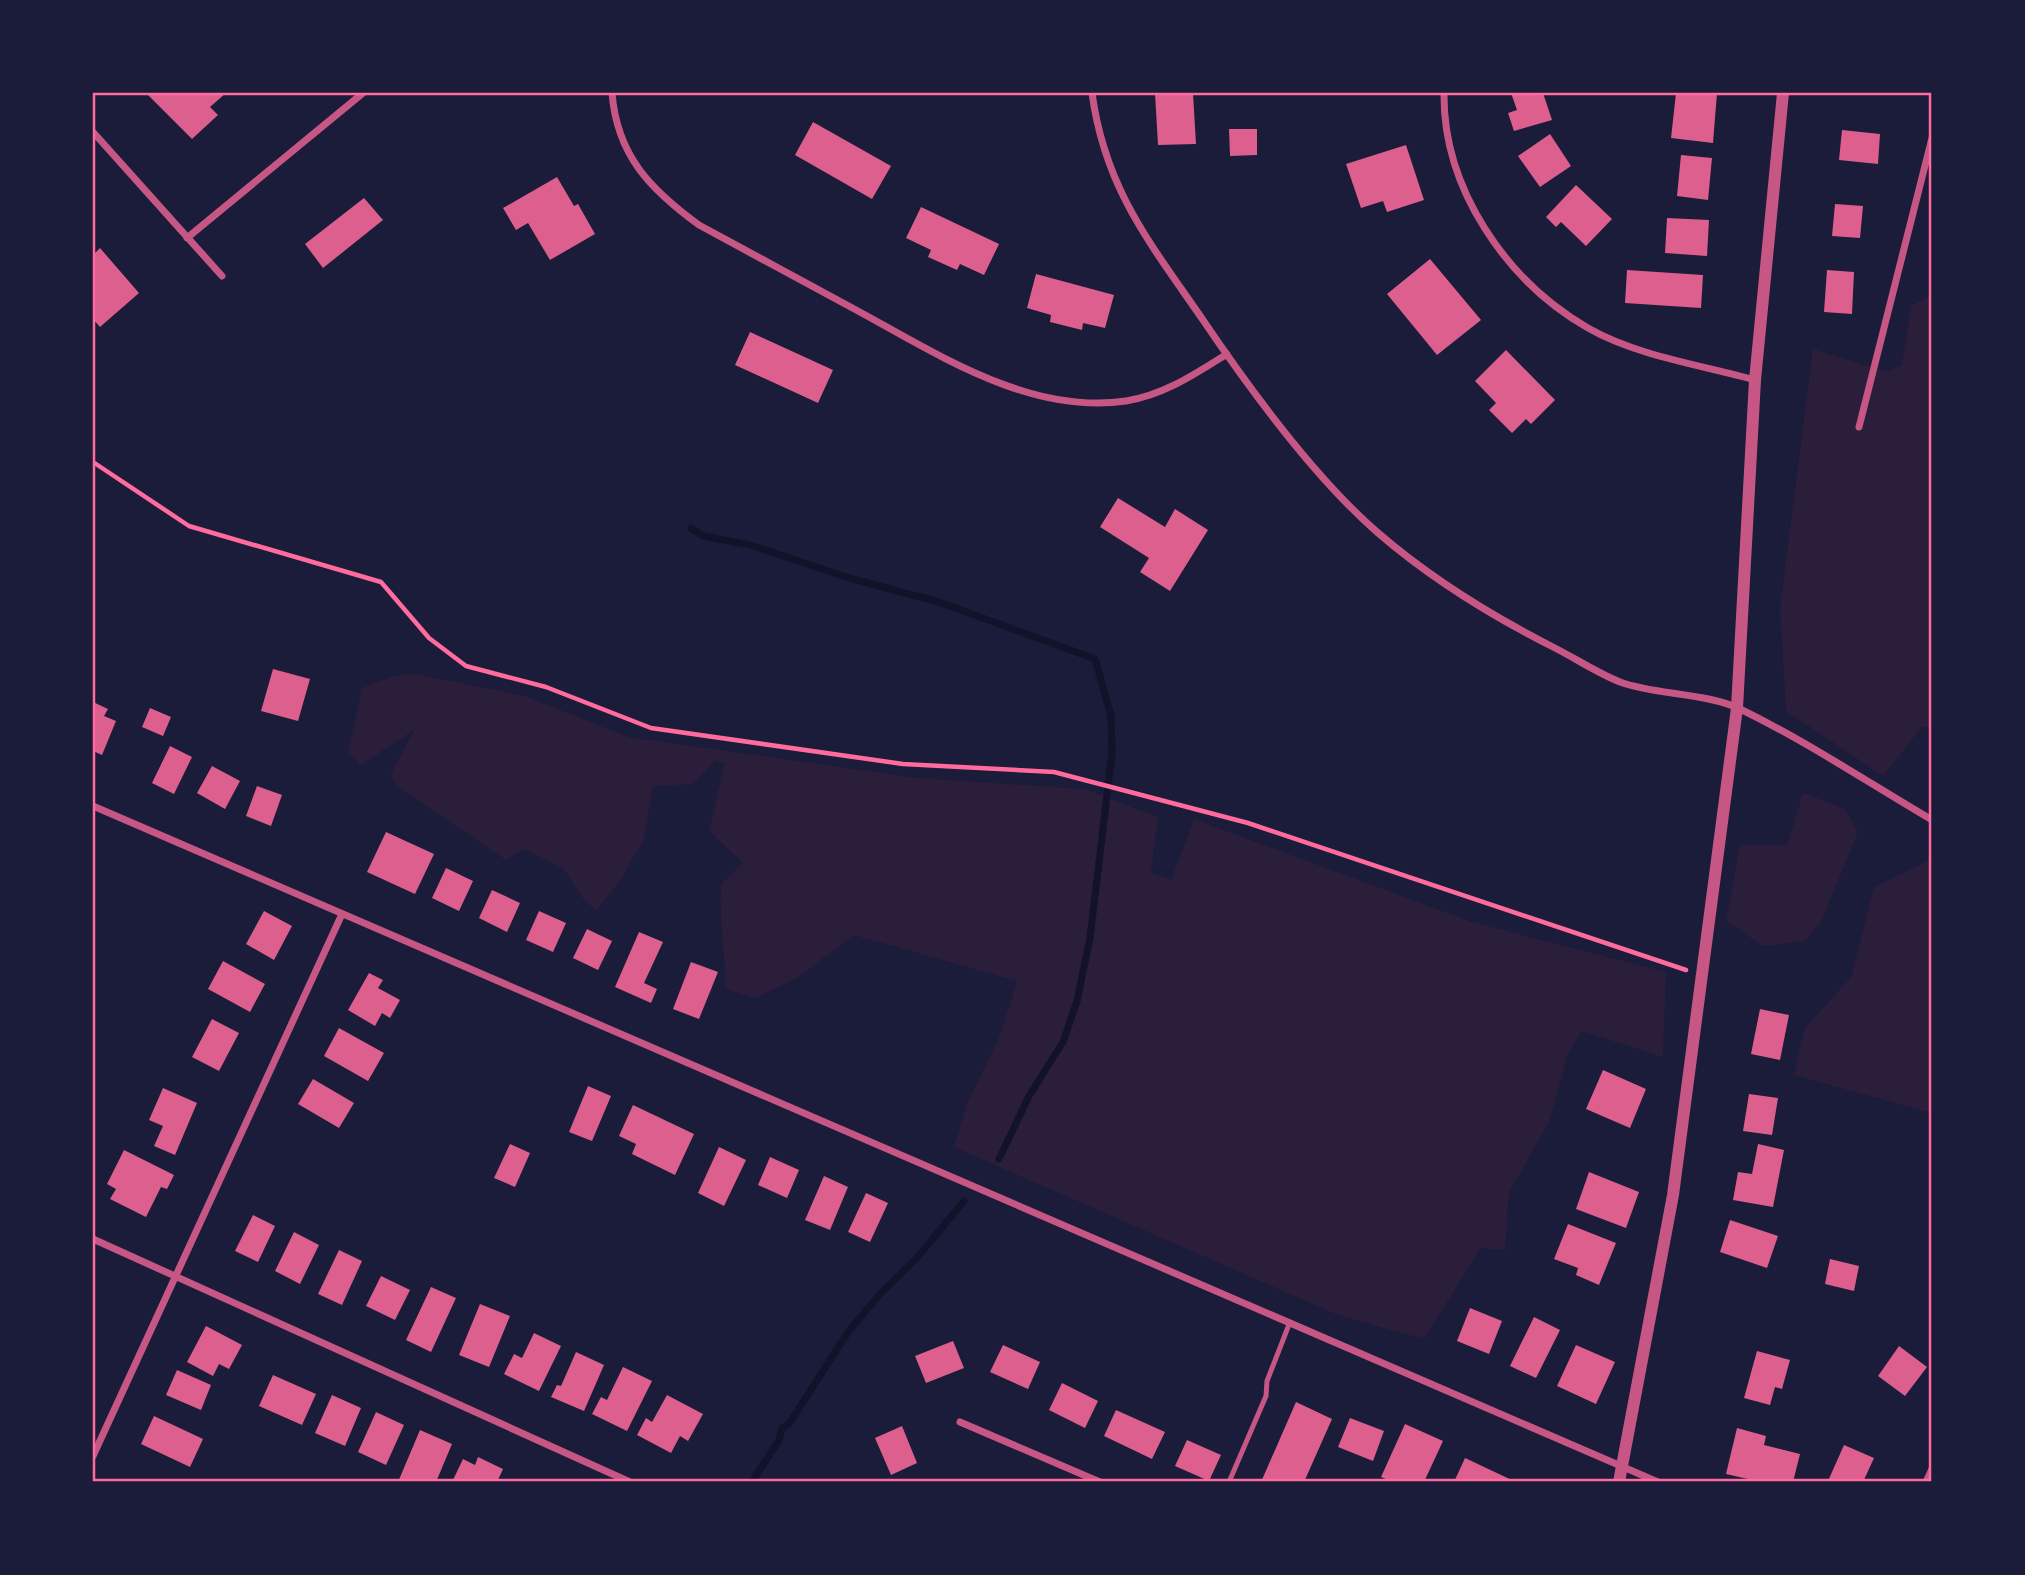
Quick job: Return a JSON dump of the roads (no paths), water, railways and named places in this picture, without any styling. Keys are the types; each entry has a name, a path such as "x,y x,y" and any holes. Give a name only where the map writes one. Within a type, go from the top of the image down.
{"street":[{"path":"187,238 363,93"},
{"path":"612,93 614,113 631,158 660,197 699,225 955,363 1017,389 1071,402 1126,401 1180,384 1227,354"},
{"path":"1092,93 1097,134 1119,193 1227,354 1332,486 1375,531 1431,576 1521,631 1621,682 1737,708 1932,820"},
{"path":"1444,93 1444,125 1459,182 1488,232 1515,267 1549,302 1589,328 1634,346 1755,380"},
{"path":"1619,1482 1673,1195 1737,708 1755,380 1785,93"},
{"path":"93,132 222,276"},
{"path":"1859,427 1932,138"},
{"path":"93,806 1658,1482"},
{"path":"93,1456 342,914"},
{"path":"93,1239 630,1482"},
{"path":"960,1422 1100,1482"},
{"path":"1926,1482 1932,1469"}],"lane":[{"path":"1229,1482 1266,1396 1267,1381 1290,1322"}],"waterway":[{"path":"691,528 703,536 750,545 849,578 939,602 1095,659 1111,716 1112,753 1090,938 1077,1001 1063,1042 1029,1096 999,1159"},
{"path":"752,1482 779,1440 782,1428 789,1424 848,1332 880,1294 915,1260 964,1201"}]}
